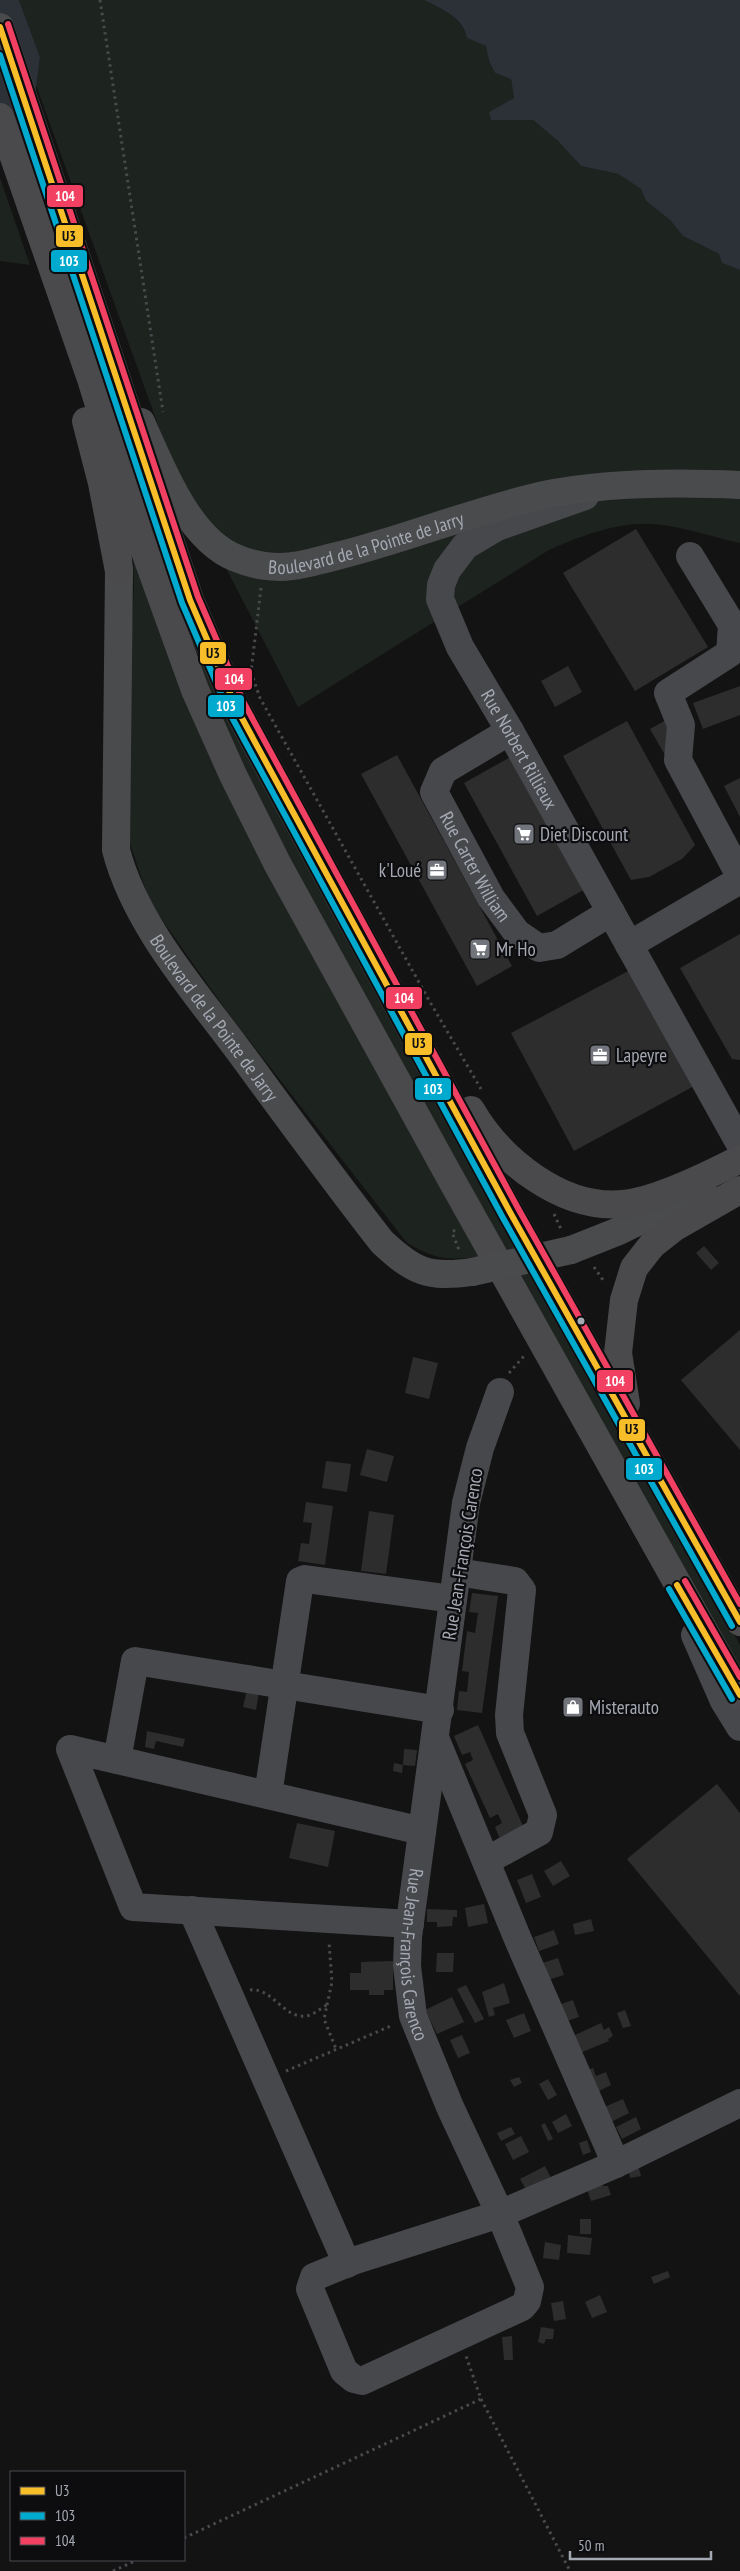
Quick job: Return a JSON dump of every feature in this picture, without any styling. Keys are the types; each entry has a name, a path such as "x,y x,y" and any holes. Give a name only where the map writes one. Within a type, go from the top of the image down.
{"highway":[{"path":"0,26 190,600 236,707 511,1214 740,1622"},
{"path":"0,117 70,356 102,483 119,571"},
{"path":"0,137 91,379 146,554 195,690 233,775 348,992 740,1696"},
{"path":"344,908 412,1006 483,1131 525,1171 558,1191 598,1205 624,1204 662,1194 740,1159"},
{"path":"628,1420 618,1353 624,1300 634,1268 652,1245 701,1210 740,1190"}],"main road":[{"name":"Boulevard de la Pointe de Jarry","path":"108,349 150,443 178,498 205,538 236,558 264,565 291,567 358,551 482,510 546,495 615,486 676,482 740,485"},
{"name":"Boulevard de la Pointe de Jarry","path":"91,379 109,480 119,571 111,698 116,850 129,890 148,924 193,990 382,1242 405,1264 419,1270 439,1273 472,1272 571,1250 619,1231 740,1171"}],"street":[{"name":"Rue Norbert Rillieux","path":"615,486 520,518 478,536 465,546 447,570 441,585 440,599 449,624 740,1144"},
{"path":"690,556 732,624 731,644 730,653 668,694 681,726 678,760 740,876"},
{"name":"Rue Carter William","path":"510,731 443,771 434,792 491,898 517,933 539,948 557,945 611,912"},
{"path":"629,944 740,880"},
{"name":"Rue Jean-François Carenco","path":"458,2338 522,2307 528,2301 530,2287 527,2276 450,2106 412,2016 407,1966 410,1924 440,1710 466,1503 480,1448 500,1392"},
{"path":"663,1560 724,1702 740,1727"},
{"path":"457,1572 515,1581 522,1590 509,1715 510,1734 543,1815 539,1832 486,1861"},
{"path":"268,1795 300,1581 306,1579 453,1600"},
{"path":"117,1760 135,1661 440,1710"},
{"path":"436,1740 616,2164"},
{"path":"410,1924 133,1907 70,1749 422,1831"},
{"path":"192,1910 347,2264"},
{"path":"458,2338 362,2381 354,2379 344,2371 310,2289 314,2277 347,2264 500,2214 616,2164 740,2103"}],"path":[{"path":"100,0 163,416"},
{"path":"264,565 251,672 260,698 430,1002 485,1096"},
{"path":"463,1227 452,1232 453,1240 472,1272"},
{"path":"594,1267 611,1291 624,1300"},
{"path":"327,1919 332,1982 324,2019 336,2049"},
{"path":"231,1997 240,1992 256,1989 301,2016 308,2016 327,2005"},
{"path":"267,2079 412,2016"},
{"path":"458,2338 482,2399 570,2571"},
{"path":"185,2538 482,2399"},
{"path":"112,2571 135,2561"}],"shaded area":[{"path":"0,0 19,0 40,57 30,134 0,147"},
{"path":"19,0 424,0 450,14 461,24 467,38 487,46 489,61 495,73 511,79 514,98 489,112 491,120 533,120 558,141 581,166 618,174 641,189 646,201 670,220 683,236 719,254 722,263 740,270 740,543 685,529 653,524 626,525 574,540 549,550 298,707 172,464 36,85 40,57"},
{"path":"424,0 740,0 740,270 722,263 719,254 683,236 670,220 646,201 641,189 618,174 581,166 558,141 533,120 491,120 489,112 514,98 511,79 495,73 489,61 486,46 467,38 461,24 456,19 444,10"},
{"path":"0,178 30,265 0,261"},
{"path":"133,552 233,806 485,1256 444,1258 427,1253 407,1243 228,1013 150,903 126,832 127,723 134,587"},
{"path":"182,603 740,1645 740,1673 292,863 248,778 211,698"}],"building":[{"path":"636,529 708,647 635,691 563,573"},
{"path":"568,666 582,692 555,707 541,681"},
{"path":"740,686 740,715 703,729 693,703"},
{"path":"666,720 672,730 666,733 675,749 665,755 650,729"},
{"path":"627,721 695,845 682,859 649,877 631,880 563,756"},
{"name":"k'Loué","path":"397,755 512,966 477,986 361,774"},
{"path":"514,755 587,888 537,916 464,783"},
{"path":"740,778 740,817 724,786"},
{"path":"740,934 740,1060 732,1059 680,968"},
{"name":"Lapeyre","path":"634,968 696,1085 574,1151 511,1033"},
{"path":"704,1246 719,1263 711,1270 696,1253"},
{"path":"740,1330 740,1450 681,1380"},
{"path":"413,1357 438,1363 429,1399 405,1393"},
{"path":"367,1449 394,1456 387,1482 360,1475"},
{"path":"326,1461 351,1464 347,1492 322,1488"},
{"path":"306,1502 333,1506 325,1565 298,1561 301,1543 309,1544 312,1523 303,1522"},
{"path":"369,1511 394,1515 386,1574 361,1571"},
{"path":"472,1593 498,1596 482,1713 457,1710 459,1691 467,1692 469,1672 462,1671 467,1631 475,1633 478,1613 469,1612"},
{"path":"247,1690 259,1692 256,1710 243,1707"},
{"path":"478,1725 527,1835 503,1846 495,1827 502,1823 498,1814 490,1818 465,1764 473,1760 470,1752 462,1755 454,1736"},
{"path":"147,1731 185,1739 183,1747 156,1741 154,1749 145,1747"},
{"path":"404,1749 417,1750 415,1766 403,1765"},
{"path":"394,1763 403,1765 402,1773 393,1771"},
{"path":"717,1784 740,1813 740,1996 627,1859"},
{"path":"297,1823 335,1831 328,1867 289,1858"},
{"path":"561,1861 570,1876 553,1886 544,1871"},
{"path":"532,1874 541,1897 526,1903 517,1880"},
{"path":"484,1904 488,1923 468,1927 465,1908"},
{"path":"427,1909 457,1910 457,1917 453,1917 452,1926 437,1927 437,1922 427,1922"},
{"path":"591,1919 594,1931 575,1935 573,1924"},
{"path":"554,1930 559,1944 539,1951 534,1937"},
{"path":"437,1953 454,1953 453,1972 436,1972"},
{"path":"558,1958 564,1975 538,1983 533,1966"},
{"path":"393,1961 393,1990 384,1990 384,1995 369,1995 369,1990 350,1990 350,1973 361,1973 361,1962"},
{"path":"504,1983 510,2003 493,2008 495,2015 489,2017 482,1992"},
{"path":"466,1985 484,2019 475,2023 457,1989"},
{"path":"452,1997 464,2022 437,2034 425,2010"},
{"path":"573,2000 579,2017 564,2022 558,2005"},
{"path":"625,2010 631,2026 623,2028 617,2013"},
{"path":"524,2013 531,2031 514,2038 506,2020"},
{"path":"601,2023 604,2030 609,2027 613,2036 608,2039 609,2041 580,2053 573,2036"},
{"path":"462,2035 470,2053 458,2058 450,2040"},
{"path":"593,2068 596,2076 606,2072 611,2085 595,2093 585,2071"},
{"path":"519,2077 522,2083 514,2087 510,2080"},
{"path":"548,2079 557,2095 548,2100 539,2084"},
{"path":"623,2099 629,2113 609,2123 602,2108"},
{"path":"566,2114 572,2126 558,2133 552,2122"},
{"path":"636,2117 641,2129 622,2139 616,2127"},
{"path":"545,2123 553,2139 548,2141 541,2125"},
{"path":"511,2127 515,2134 501,2141 497,2133"},
{"path":"521,2136 529,2152 513,2160 505,2144"},
{"path":"587,2140 591,2152 583,2155 579,2143"},
{"path":"637,2161 641,2176 630,2178 627,2163"},
{"path":"545,2166 552,2180 528,2193 520,2179"},
{"path":"601,2178 603,2186 608,2186 611,2195 591,2201 585,2183"},
{"path":"580,2219 591,2219 591,2234 580,2234"},
{"path":"568,2235 592,2238 590,2255 567,2253"},
{"path":"545,2242 561,2245 559,2260 543,2258"},
{"path":"668,2271 670,2277 654,2284 651,2277"},
{"path":"600,2295 607,2312 592,2318 585,2302"},
{"path":"563,2301 566,2319 554,2321 551,2303"},
{"path":"541,2327 554,2329 553,2339 546,2339 544,2344 538,2342"},
{"path":"512,2336 513,2360 504,2360 502,2337"}],"transit line":[{"name":"104","path":"8,24 198,597 244,703 519,1210 740,1604"},
{"name":"U3","path":"0,27 190,600 236,707 511,1214 740,1622"},
{"name":"103","path":"0,55 182,603 228,710 503,1218 732,1626"},
{"name":"104","path":"685,1581 740,1677"},
{"name":"U3","path":"677,1585 740,1695"},
{"name":"103","path":"669,1589 732,1699"}],"place":[{"name":"Diet Discount","path":"524,834"},
{"name":"k'Loué","path":"437,870"},
{"name":"Mr Ho","path":"480,949"},
{"name":"Lapeyre","path":"600,1055"},
{"name":"Misterauto","path":"573,1707"}]}
